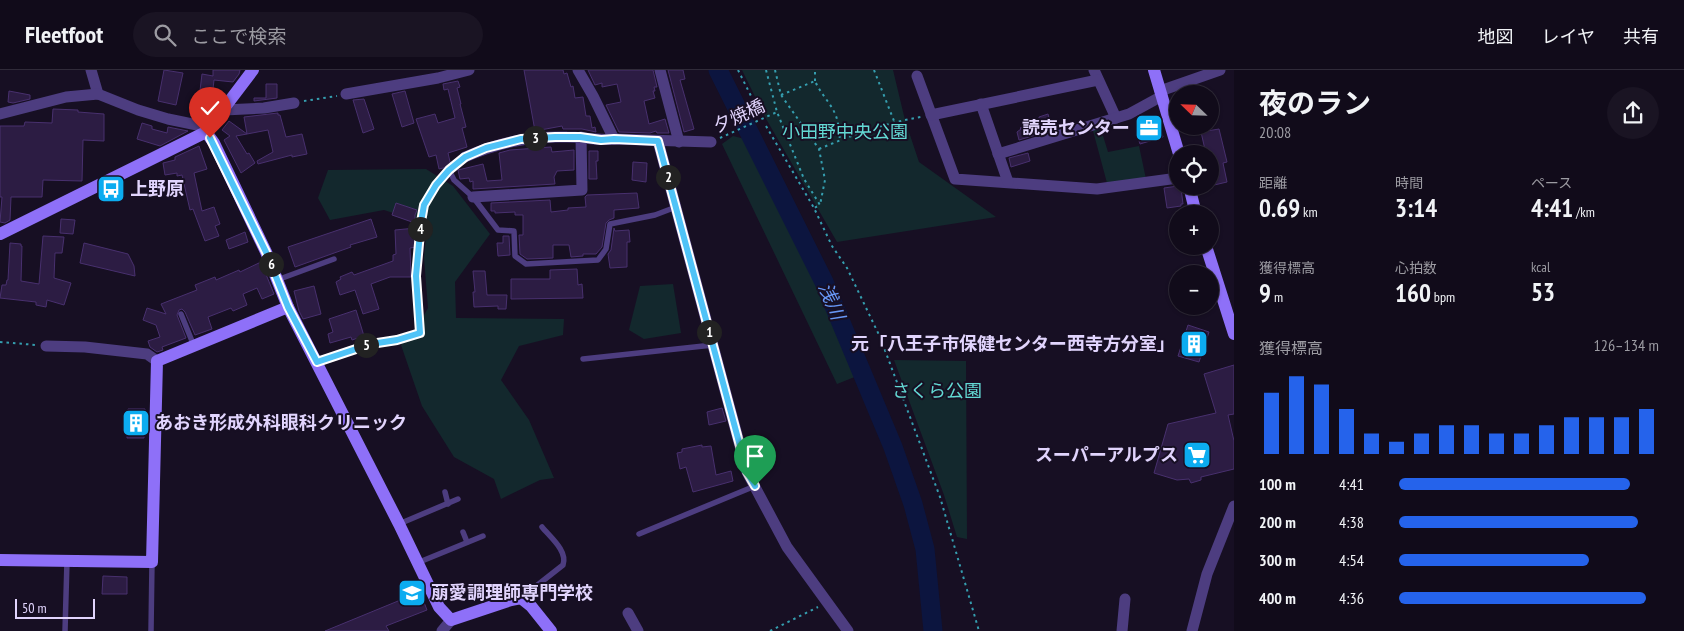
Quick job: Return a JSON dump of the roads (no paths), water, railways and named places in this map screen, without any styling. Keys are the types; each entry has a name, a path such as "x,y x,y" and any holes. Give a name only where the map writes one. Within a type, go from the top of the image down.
{"street":[{"path":"91,70 98,94"},
{"path":"0,234 206,132 253,70"},
{"path":"346,94 438,78 469,70"},
{"path":"578,70 614,139"},
{"path":"660,70 680,142"},
{"path":"1154,70 1176,145"},
{"path":"998,154 1129,114 1161,93 1220,70"},
{"path":"932,115 1096,75 1116,118"},
{"path":"917,76 955,179 1097,189 1169,179"},
{"path":"0,114 66,97 98,94 168,119 202,126 214,143 266,252 288,307 399,524 439,607 451,620"},
{"path":"224,110 264,108 294,103"},
{"path":"981,104 1008,182"},
{"path":"473,197 582,190 580,137"},
{"path":"465,157 486,148 521,139 580,137 601,140 711,142"},
{"path":"658,141 747,472 787,547 848,631"},
{"path":"1209,255 1233,327"},
{"path":"157,361 288,307"},
{"path":"46,346 85,346 147,354 157,361"},
{"path":"0,560 152,562 157,361"},
{"path":"1192,631 1207,574 1233,512"},
{"path":"442,631 451,620 521,598 531,606 550,631"},
{"path":"1122,631 1125,599"},
{"path":"628,613 638,631"}],"lane":[{"path":"449,170 454,180 473,197 498,230 514,231 515,256 526,264 598,260 606,249 610,224 655,214 676,207"},
{"path":"277,280 334,259"},
{"path":"181,314 194,346"},
{"path":"317,362 371,344 397,340"},
{"path":"583,358 712,345"},
{"path":"639,534 755,486"},
{"path":"444,492 448,504"},
{"path":"399,524 458,499"},
{"path":"521,598 563,565 565,559 563,552 542,527"},
{"path":"463,532 467,542"},
{"path":"417,563 483,536"},
{"path":"65,631 67,562"},
{"path":"151,631 152,562"}],"waterway":[{"name":"浅川","path":"718,70 824,282 893,447 913,504 925,549 933,631"}],"place":[{"name":"読売センター","path":"1149,128"},
{"name":"上野原","path":"111,189"},
{"name":"元「八王子市保健センター西寺方分室」","path":"1194,344"},
{"name":"あおき形成外科眼科クリニック","path":"136,423"},
{"name":"スーパーアルプス","path":"1197,455"},
{"name":"萠愛調理師専門学校","path":"412,593"}],"park label":[{"name":"小田野中央公園","path":"845,132"},
{"name":"さくら公園","path":"937,391"}]}
